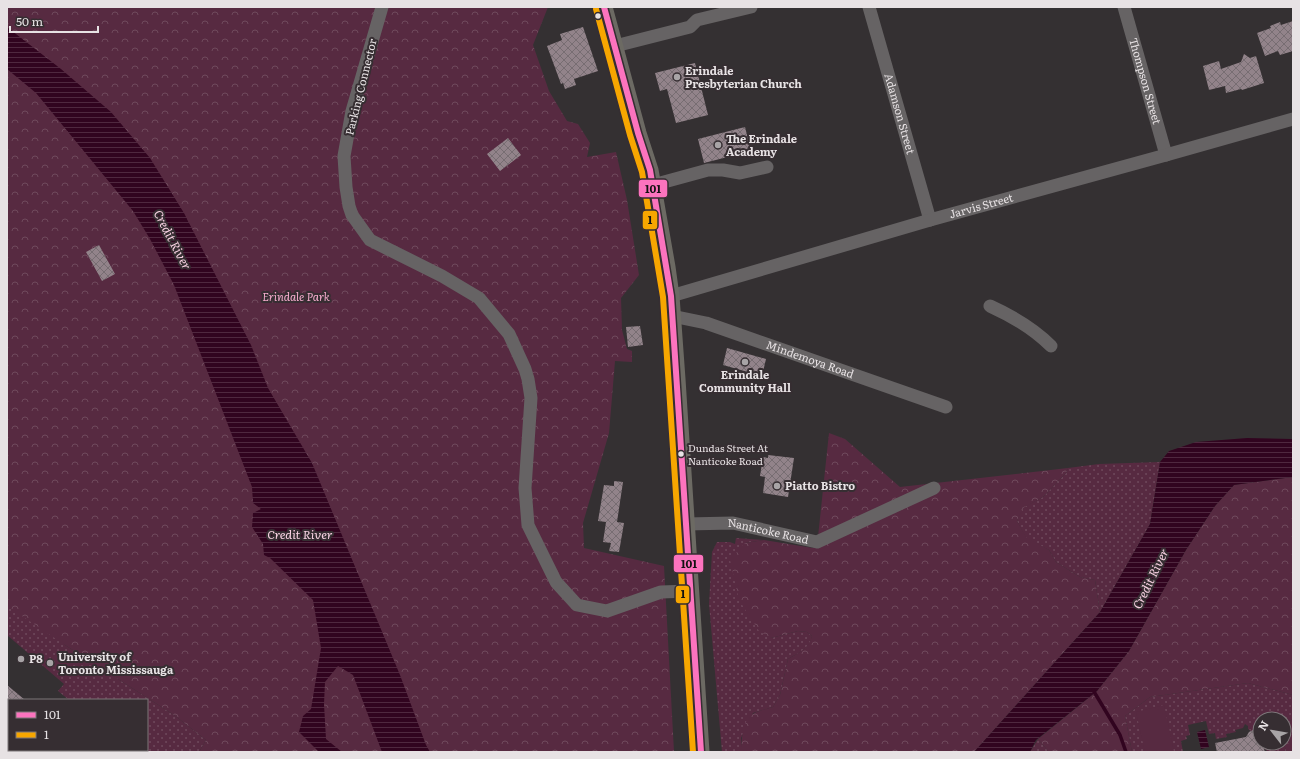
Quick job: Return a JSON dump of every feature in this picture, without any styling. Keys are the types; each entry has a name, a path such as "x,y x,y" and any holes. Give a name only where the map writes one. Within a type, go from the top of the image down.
{"main road":[{"path":"604,7 616,46 653,185 671,296 701,752"}],"street":[{"name":"Parking Connector","path":"382,7 352,111 344,156 346,187 350,210 370,240 442,276 479,298 509,334 526,368 530,398 525,488 528,525 556,582 577,605 607,611 661,592 690,591"},
{"path":"616,46 690,27 697,20 751,7"},
{"name":"Adamson Street","path":"869,7 930,220"},
{"name":"Thompson Street","path":"1124,7 1166,155"},
{"name":"Jarvis Street","path":"671,296 930,220 1293,119"},
{"path":"653,185 708,170 723,170 740,173 767,167"},
{"path":"990,306 1027,327 1042,337 1051,346"},
{"name":"Mindemoya Road","path":"672,316 706,323 946,407"},
{"name":"Nanticoke Road","path":"686,524 733,524 817,542 934,488"}],"green space":[{"name":"Erindale Park","path":"7,7 548,7 533,45 549,91 567,121 578,124 590,143 587,157 616,152 627,200 639,275 621,298 622,330 627,349 632,351 632,362 615,361 609,433 583,523 584,548 664,566 674,752 199,752 206,740 174,715 7,606"},
{"path":"829,433 845,439 900,487 1068,468 1066,473 1043,497 1023,508 1017,521 1026,537 1049,550 1056,562 1080,577 1095,580 1100,612 974,752 741,752 743,733 748,719 750,716 761,710 773,707 780,695 788,659 806,647 812,636 807,632 798,631 771,638 759,631 739,600 730,560 745,543 764,540 813,548 818,537"},
{"path":"1160,462 1150,524 1100,612 1095,580 1080,577 1056,562 1049,550 1026,538 1017,521 1022,508 1043,497 1066,473 1068,468 1099,464"},
{"path":"1293,477 1293,695 1248,683 1150,697 1125,716 1132,752 1049,752 1038,739 1097,691 1129,651 1186,550 1215,506 1234,485"},
{"path":"736,538 764,540 745,543 771,638 798,631 807,632 812,636 806,647 788,659 780,695 773,707 753,713 741,738 741,752 722,752 709,604 712,552 717,542 730,542 735,544"},
{"name":"University of Toronto Mississauga","path":"7,574 65,645 174,715 206,740 199,752 110,752 148,751 148,699 68,699 58,691 64,684 7,635"},
{"path":"1248,683 1293,695 1293,719 1292,711 1252,711 1252,731 1248,729 1248,726 1245,724 1243,728 1235,730 1236,732 1226,734 1227,737 1216,739 1215,733 1209,734 1206,721 1188,725 1190,735 1186,736 1187,739 1181,741 1183,752 1132,752 1125,716 1150,697"},
{"path":"1164,705 1174,752 1145,752 1136,712"},
{"path":"1292,720 1293,752 1287,752 1292,751"},
{"path":"1038,739 1049,752 1030,752"},
{"path":"1267,751 1287,752 1268,752"}],"water":[{"name":"Credit River","path":"7,27 61,69 111,112 150,158 184,213 251,345 268,388 312,463 400,675 430,752 382,752 353,675 338,666 325,682 324,704 326,739 342,752 319,752 299,732 303,716 311,709 321,648 313,600 270,558 264,555 263,544 252,527 253,513 261,509 253,503 252,487 174,285 150,239 133,211 36,93 7,69"},
{"name":"Credit River","path":"1247,438 1293,439 1293,477 1234,485 1215,506 1186,550 1129,651 1097,691 1036,740 1030,752 974,752 1100,612 1150,524 1160,462 1169,451 1196,442"},
{"path":"1205,730 1209,747 1201,749 1197,732"}],"building":[{"path":"1293,21 1293,51 1280,55 1278,51 1265,56 1257,33 1271,28 1270,26 1280,22 1281,25"},
{"path":"583,27 598,71 574,79 576,85 565,89 563,83 561,84 547,46 562,40 560,34"},
{"path":"1244,54 1250,58 1256,56 1264,83 1226,93 1225,86 1209,90 1203,66 1219,61 1221,69 1241,62"},
{"path":"695,63 708,115 676,123 667,89 660,91 655,73"},
{"path":"745,127 751,151 704,163 698,139"},
{"path":"508,138 521,155 500,171 487,154"},
{"path":"99,245 115,274 102,281 86,252"},
{"path":"640,326 643,345 628,347 626,327"},
{"name":"Erindale Community Hall","path":"727,348 766,359 762,376 723,365"},
{"path":"768,455 794,458 788,497 763,493 765,477 760,476 763,457 768,458"},
{"path":"614,481 623,482 617,522 624,523 619,552 609,551 611,543 603,542 606,522 598,521 604,485 614,486"},
{"path":"7,685 24,699 8,699 7,700"},
{"path":"1252,730 1252,751 1265,752 1217,752 1215,743 1246,737"}],"waterway":[{"path":"1093,690 1120,735 1126,752"}],"transit line":[{"name":"101","path":"604,7 638,133 650,170 671,296 701,752"},
{"name":"1","path":"596,9 630,135 642,172 663,297 693,752"}],"place":[{"name":"Erindale Presbyterian Church","path":"677,77"},
{"name":"The Erindale Academy","path":"718,145"},
{"name":"Erindale Community Hall","path":"745,362"},
{"name":"Dundas Street At Nanticoke Road","path":"681,454"},
{"name":"Piatto Bistro","path":"777,486"},
{"name":"P8","path":"21,659"},
{"name":"University of Toronto Mississauga","path":"50,663"}]}
